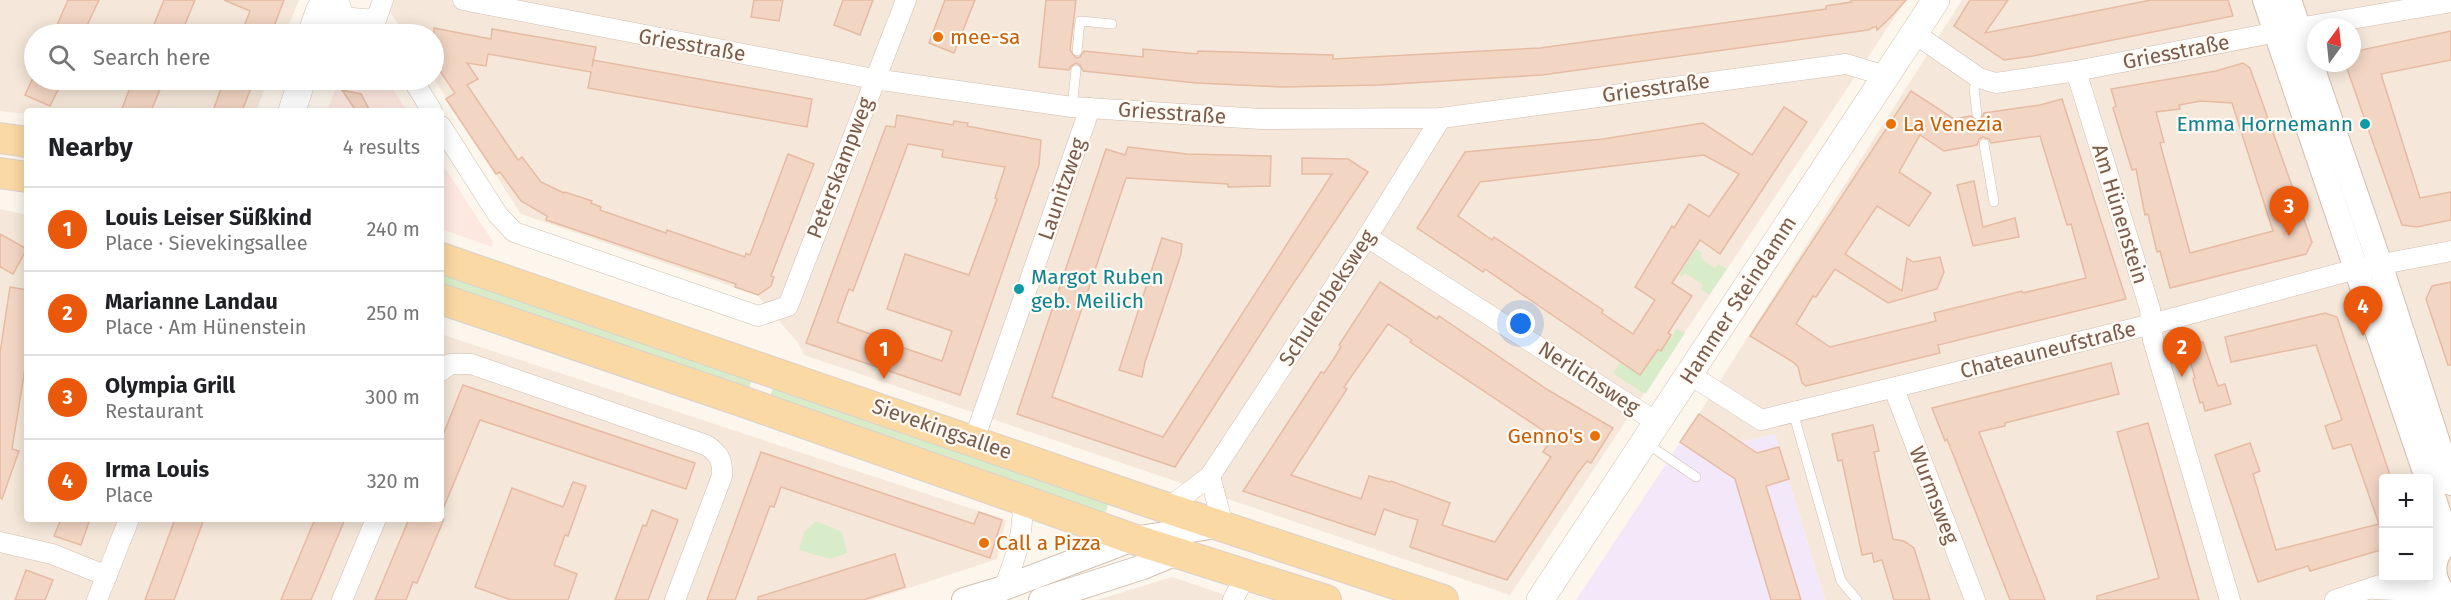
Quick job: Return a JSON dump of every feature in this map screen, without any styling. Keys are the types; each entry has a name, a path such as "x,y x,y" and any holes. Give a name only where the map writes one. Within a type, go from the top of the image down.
{"main road":[{"name":"Hammer Steindamm","path":"1540,600 1803,198 1936,0"},
{"path":"315,24 320,9 334,13"},
{"path":"0,138 24,142"},
{"path":"0,173 24,177"},
{"name":"Sievekingsallee","path":"444,259 1443,600"},
{"name":"Sievekingsallee","path":"444,300 1177,553 1239,587 1326,600"}],"street":[{"path":"381,24 383,0"},
{"name":"Griesstraße","path":"463,0 874,79 1081,108 1261,119 1442,118 1846,64 1886,76"},
{"name":"Peterskampweg","path":"444,131 498,215 514,232 758,316 788,306 906,0"},
{"path":"2265,0 2287,30 2379,264 2451,483"},
{"path":"2289,0 2287,30 2356,269 2426,474"},
{"name":"Griesstraße","path":"1914,33 1979,78 1988,82 2002,82 2076,71 2287,30 2451,2"},
{"path":"334,13 371,24"},
{"name":"Am Hünenstein","path":"2076,71 2150,309 2153,340 2230,600"},
{"path":"419,90 430,108"},
{"name":"Launitzweg","path":"974,440 1081,108"},
{"name":"Schulenbeksweg","path":"1168,508 1210,476 1442,118"},
{"name":"Nerlichsweg","path":"1367,237 1651,432"},
{"name":"Chateauneufstraße","path":"1689,374 1761,420 2152,324 2356,269 2451,251"},
{"path":"445,367 471,364 706,445 716,452 723,464 722,476 675,600"},
{"name":"Wurmsweg","path":"1894,389 1975,600"},
{"path":"964,600 1004,588 1133,539 1223,525 1215,502 1210,476"},
{"path":"2433,495 2440,517 2439,552 2434,576 2445,596"},
{"path":"1004,588 1020,546 1023,528 1023,499"},
{"path":"97,600 128,522"},
{"path":"342,600 375,522"},
{"path":"0,542 52,554 106,576"},
{"path":"1041,600 1143,567 1177,553"},
{"path":"2335,600 2374,589 2389,582"},
{"path":"2374,589 2445,596"}],"lane":[{"path":"1077,51 1080,21 1112,24"},
{"path":"1076,70 1081,108"},
{"path":"1974,88 1977,114"},
{"path":"1984,144 1994,202"},
{"path":"1793,412 1841,581 1857,600"},
{"path":"1651,432 1670,457 1696,477"}],"shaded area":[{"path":"0,0 299,0 289,24 24,24 24,90 264,90 257,108 24,108 24,114 0,111"},
{"path":"382,0 1906,0 1510,595 804,355 798,343 757,295 521,214 441,90 444,90 444,24 398,24"},
{"path":"1962,0 2451,0 2451,600 1825,600 1775,434 1741,442 1699,414"},
{"path":"335,90 393,90 405,108 328,108"},
{"path":"444,167 493,242 492,247 444,230"},
{"path":"0,209 24,214 24,522 444,522 444,335 1006,520 997,559 872,600 0,600"},
{"path":"1699,414 1741,442 1775,434 1825,600 1576,600"},
{"path":"1172,577 1240,600 1097,600"}],"green space":[{"path":"1696,249 1702,253 1700,258 1715,268 1718,264 1727,269 1709,295 1701,289 1703,285 1685,273 1682,277 1679,275"},
{"path":"444,275 752,380 748,390 444,287"},
{"path":"1677,329 1685,333 1646,393 1613,373 1620,362 1640,375 1658,349 1661,351"},
{"path":"774,385 1109,502 1105,514 769,399"},
{"path":"816,521 842,532 847,553 830,559 799,550 804,532"}],"building":[{"path":"68,0 99,0 88,24 57,24"},
{"path":"164,0 195,0 185,24 154,24"},
{"path":"224,0 284,0 275,24 245,24 250,11"},
{"path":"754,0 783,0 779,21 751,17"},
{"path":"843,0 873,0 860,35 834,25"},
{"path":"945,0 975,0 954,53 929,43"},
{"path":"1046,0 1076,0 1070,50 1076,58 1080,57 1084,51 1143,57 1143,49 1197,54 1198,51 1333,55 1333,59 1540,48 1826,9 1826,6 1851,2 1851,0 1906,0 1877,30 1876,26 1868,30 1542,75 1379,85 1283,87 1196,83 1083,71 1076,63 1069,70 1039,67"},
{"path":"1970,0 2008,0 1985,33 2151,0 2228,0 2233,16 2004,60 1954,26"},
{"path":"492,29 596,47 593,60 812,99 807,127 588,88 591,72 488,54 486,66 467,63 478,79 467,85 518,160 522,157 541,182 564,193 592,201 591,203 601,207 600,210 745,257 746,253 750,255 788,154 814,164 771,276 774,277 771,286 758,295 735,287 736,284 546,220 547,216 521,201 500,172 496,174 446,99 455,93 444,77 444,30 491,39"},
{"path":"2451,31 2451,60 2381,74 2420,198 2451,192 2451,220 2417,227 2402,225 2348,72 2361,72 2361,50"},
{"path":"2243,63 2250,68 2312,242 2306,254 2170,288 2160,251 2157,252 2148,214 2145,215 2136,169 2132,170 2113,108 2116,106 2111,89 2216,71","holes":["2201,101 2232,103 2273,231 2190,253 2160,143 2164,142 2156,112 2180,109 2179,105"]},
{"path":"27,90 58,90 50,106 25,95"},
{"path":"129,90 160,90 152,108 122,108"},
{"path":"220,90 250,90 243,108 214,108"},
{"path":"342,90 361,94 368,108 354,108"},
{"path":"1911,91 1954,119 1971,116 1977,121 1984,113 2040,105 2062,99 2126,299 1938,345 1940,353 1806,386 1802,383 1798,367 1793,362 1750,336","holes":["1920,135 1944,151 1977,145 1979,139 1983,137 1989,139 1991,143 2040,136 2067,225 2071,224 2086,278 1934,313 1936,321 1830,347 1796,324 1813,296 1816,297 1835,269 1888,303 1937,289 1944,272 1940,257 1913,262 1907,258 1902,291 1845,254 1877,206 1909,226 1931,193 1899,172"]},
{"path":"1784,107 1807,122 1720,254 1700,240 1672,283 1692,296 1668,333 1671,335 1661,351 1658,349 1640,375 1485,269 1483,272 1417,228 1465,152 1603,139 1703,123 1752,155","holes":["1704,155 1739,174 1709,217 1689,204 1674,228 1672,226 1635,287 1655,300 1633,334 1602,313 1603,310 1494,237 1492,240 1458,216 1480,182"]},
{"path":"897,115 953,125 954,121 968,123 967,126 1041,140 1039,165 960,395 806,343 886,126 895,127","holes":["908,144 943,150 942,157 1005,167 995,198 997,199 969,275 905,254 887,309 952,331 942,361 872,337 873,335 837,322 849,289 853,291"]},
{"path":"1128,147 1187,154 1271,156 1270,186 1228,187 1228,184 1126,178 1052,397 1163,437 1332,174 1302,174 1302,158 1348,159 1368,172 1175,467 1017,414 1106,149 1125,155"},
{"path":"1974,181 1983,227 2015,218 2019,237 1973,246 1957,185"},
{"path":"0,234 24,247 24,254 13,274 0,267"},
{"path":"1162,238 1182,244 1181,254 1142,377 1119,370"},
{"path":"1380,282 1437,319 1439,316 1548,390 1613,428 1591,463 1587,461 1577,474 1507,580 1410,547 1418,520 1384,509 1375,535 1243,491 1321,372 1324,373 1333,360 1341,347 1339,345","holes":["1388,324 1412,340 1410,342 1553,437 1543,452 1551,457 1495,542 1442,525 1450,503 1391,481 1369,476 1361,499 1291,475 1347,389 1344,387"]},
{"path":"2451,282 2451,365 2448,365 2426,299 2432,286"},
{"path":"10,287 24,289 24,375 12,449 19,451 2,499 0,498 0,353"},
{"path":"2325,313 2337,317 2390,474 2379,474 2379,524 2351,444 2333,449 2325,426 2342,420 2316,345 2231,362 2225,337"},
{"path":"2203,342 2218,386 2225,384 2231,404 2205,411 2203,402 2200,403 2186,346"},
{"path":"2111,363 2119,394 2005,423 2005,426 1979,432 2045,600 2010,600 1947,439 1945,441 1932,408"},
{"path":"463,385 695,463 686,489 480,420 444,507 444,432"},
{"path":"1699,414 1757,453 1779,447 1789,479 1766,486 1801,600 1771,600 1735,479 1680,442"},
{"path":"2148,423 2199,600 2097,600 2097,596 2159,578 2117,432"},
{"path":"1873,425 1879,451 1874,452 1893,539 1904,541 1914,548 1930,600 1894,600 1882,560 1874,562 1872,553 1862,555 1842,460 1838,461 1832,434"},
{"path":"2250,443 2260,471 2253,474 2276,550 2379,524 2379,550 2310,571 2308,566 2258,582 2215,455"},
{"path":"761,452 974,524 979,512 1002,520 990,558 781,487 774,507 770,506 735,600 707,600"},
{"path":"573,482 586,486 568,536 565,535 554,565 577,574 568,600 511,600 475,587 512,488 563,507"},
{"path":"652,510 678,520 648,600 615,600 643,525 646,526"},
{"path":"60,522 89,522 81,545 54,536"},
{"path":"174,522 203,522 174,600 145,600"},
{"path":"314,522 344,522 311,600 281,600"},
{"path":"408,522 443,522 417,583 413,582 406,600 375,600"},
{"path":"895,554 905,587 863,600 758,600 758,597"},
{"path":"26,570 53,580 45,600 15,600"}],"place":[{"name":"mee-sa","path":"938,37"},
{"name":"La Venezia","path":"1891,124"},
{"name":"Emma Hornemann","path":"2365,124"},
{"name":"Olympia Grill","path":"2289,236"},
{"name":"Margot Ruben geb. Meilich","path":"1019,289"},
{"name":"Irma Louis","path":"2363,336"},
{"name":"Marianne Landau","path":"2182,377"},
{"name":"Louis Leiser Süßkind","path":"884,379"},
{"name":"Genno's","path":"1595,436"},
{"name":"Call a Pizza","path":"984,543"}]}
